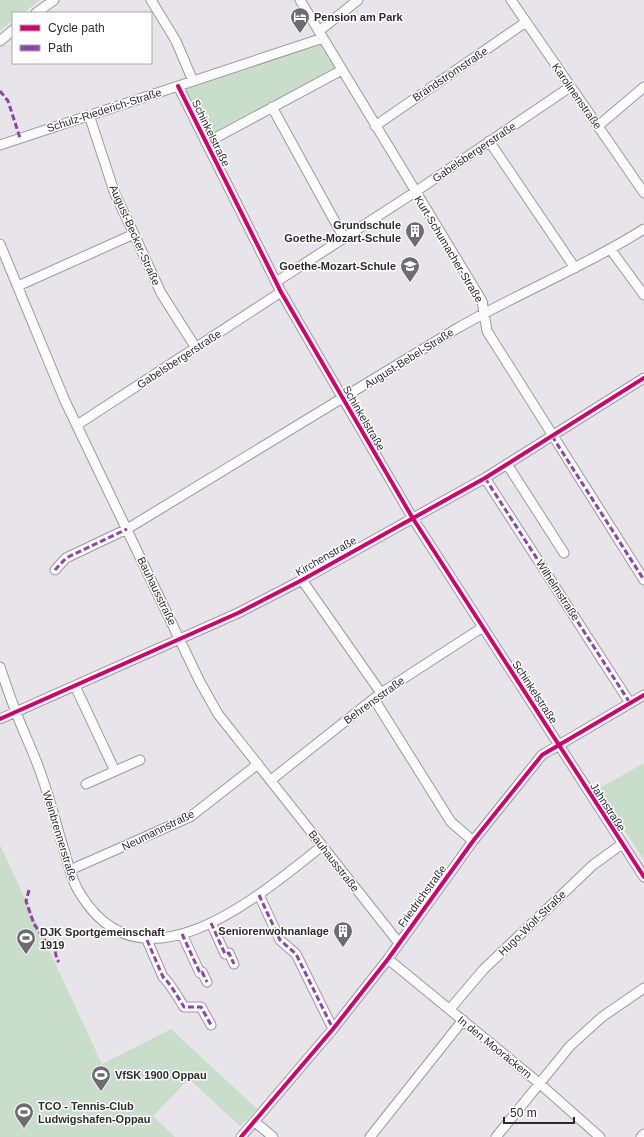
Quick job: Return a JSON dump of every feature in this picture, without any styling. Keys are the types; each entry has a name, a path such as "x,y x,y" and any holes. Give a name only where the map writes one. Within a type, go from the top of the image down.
{"street":[{"path":"37,12 54,0"},
{"path":"151,0 176,41 193,81"},
{"name":"Kurt-Schumacher-Straße","path":"300,0 482,301 487,331 644,580"},
{"path":"321,35 358,0"},
{"name":"Karolinenstraße","path":"511,0 644,193"},
{"name":"Brändströmstraße","path":"375,126 526,22"},
{"path":"0,41 12,31"},
{"name":"Schulz-Riederich-Straße","path":"0,145 193,81 321,35"},
{"path":"206,142 342,70"},
{"name":"Schinkelstraße","path":"178,86 281,292 412,517 558,745"},
{"name":"Gabelsbergerstraße","path":"276,282 415,192 570,87"},
{"path":"598,126 644,87"},
{"path":"272,108 344,238"},
{"name":"August-Becker-Straße","path":"89,115 116,194 161,293 196,348"},
{"path":"489,141 575,268"},
{"name":"August-Bebel-Straße","path":"55,570 66,558 127,529 484,312 611,250 644,229"},
{"path":"18,286 134,234"},
{"name":"Bauhausstraße","path":"0,244 77,425 200,682 218,714 399,943"},
{"path":"611,250 644,295"},
{"name":"Gabelsbergerstraße","path":"77,425 281,292"},
{"name":"Kirchenstraße","path":"0,719 180,639 302,580 412,517 485,478 644,379"},
{"path":"507,464 564,553"},
{"name":"Wilhelmstraße","path":"485,478 630,703"},
{"path":"302,580 378,696 451,822 473,841"},
{"name":"Behrensstraße","path":"271,780 378,696 483,627"},
{"name":"Weinbrennerstraße","path":"0,667 42,777 70,870 80,895 97,915 119,932 147,940 182,934 211,923 233,912 259,895 322,846"},
{"path":"76,686 116,771"},
{"name":"Friedrichstraße","path":"241,1137 333,1029 388,959 473,841 542,756 558,745 644,695"},
{"name":"Jahnstraße","path":"558,745 644,877"},
{"path":"86,784 140,760"},
{"name":"Neumannstraße","path":"70,870 190,817 258,764"},
{"name":"Hugo-Wolf-Straße","path":"450,1009 483,970 600,859 622,844"},
{"path":"259,895 280,940 296,954 333,1029"},
{"path":"211,923 226,954 229,953 234,964"},
{"path":"182,934 200,973 202,972 207,982"},
{"path":"147,940 163,977 168,980 173,992 177,995 184,1008 201,1007 211,1025"},
{"name":"In den Mooräckern","path":"388,959 539,1083 600,1137"},
{"path":"496,1137 570,1046 602,1017 644,988"},
{"path":"370,1137 462,1020"},
{"path":"255,1122 273,1137"},
{"path":"640,1137 644,1134"}],"green space":[{"path":"0,0 40,0 24,12 12,12 12,21 0,31"},
{"path":"321,42 338,69 208,139 183,88"},
{"path":"644,763 644,860 598,789"},
{"path":"0,845 102,1064 171,1029 257,1109 240,1126 189,1079 153,1116 175,1137 0,1137"}],"marked path":[{"path":"0,91 8,101 20,138"},
{"path":"552,436 644,580"},
{"path":"485,478 630,703"},
{"path":"55,570 66,558 127,529"},
{"path":"29,890 26,901 34,924 46,942 54,946 57,960 59,962"},
{"path":"259,895 280,940 296,954 333,1029"},
{"path":"211,923 225,954 229,953 234,964"},
{"path":"182,934 200,973 202,972 207,982"},
{"path":"147,940 163,977 184,1007 201,1007 211,1025"}],"cycle path":[{"path":"178,86 281,292 412,517 644,877"},
{"path":"0,719 238,613 302,580 485,478 644,378"},
{"path":"241,1137 333,1029 388,959 473,841 542,755 644,695"}],"place":[{"name":"Pension am Park","path":"300,34"},
{"name":"Grundschule Goethe-Mozart-Schule","path":"415,248"},
{"name":"Goethe-Mozart-Schule","path":"410,283"},
{"name":"Seniorenwohnanlage","path":"343,948"},
{"name":"DJK Sportgemeinschaft 1919","path":"26,955"},
{"name":"VfSK 1900 Oppau","path":"101,1092"},
{"name":"TCO - Tennis-Club Ludwigshafen-Oppau","path":"24,1129"}]}
